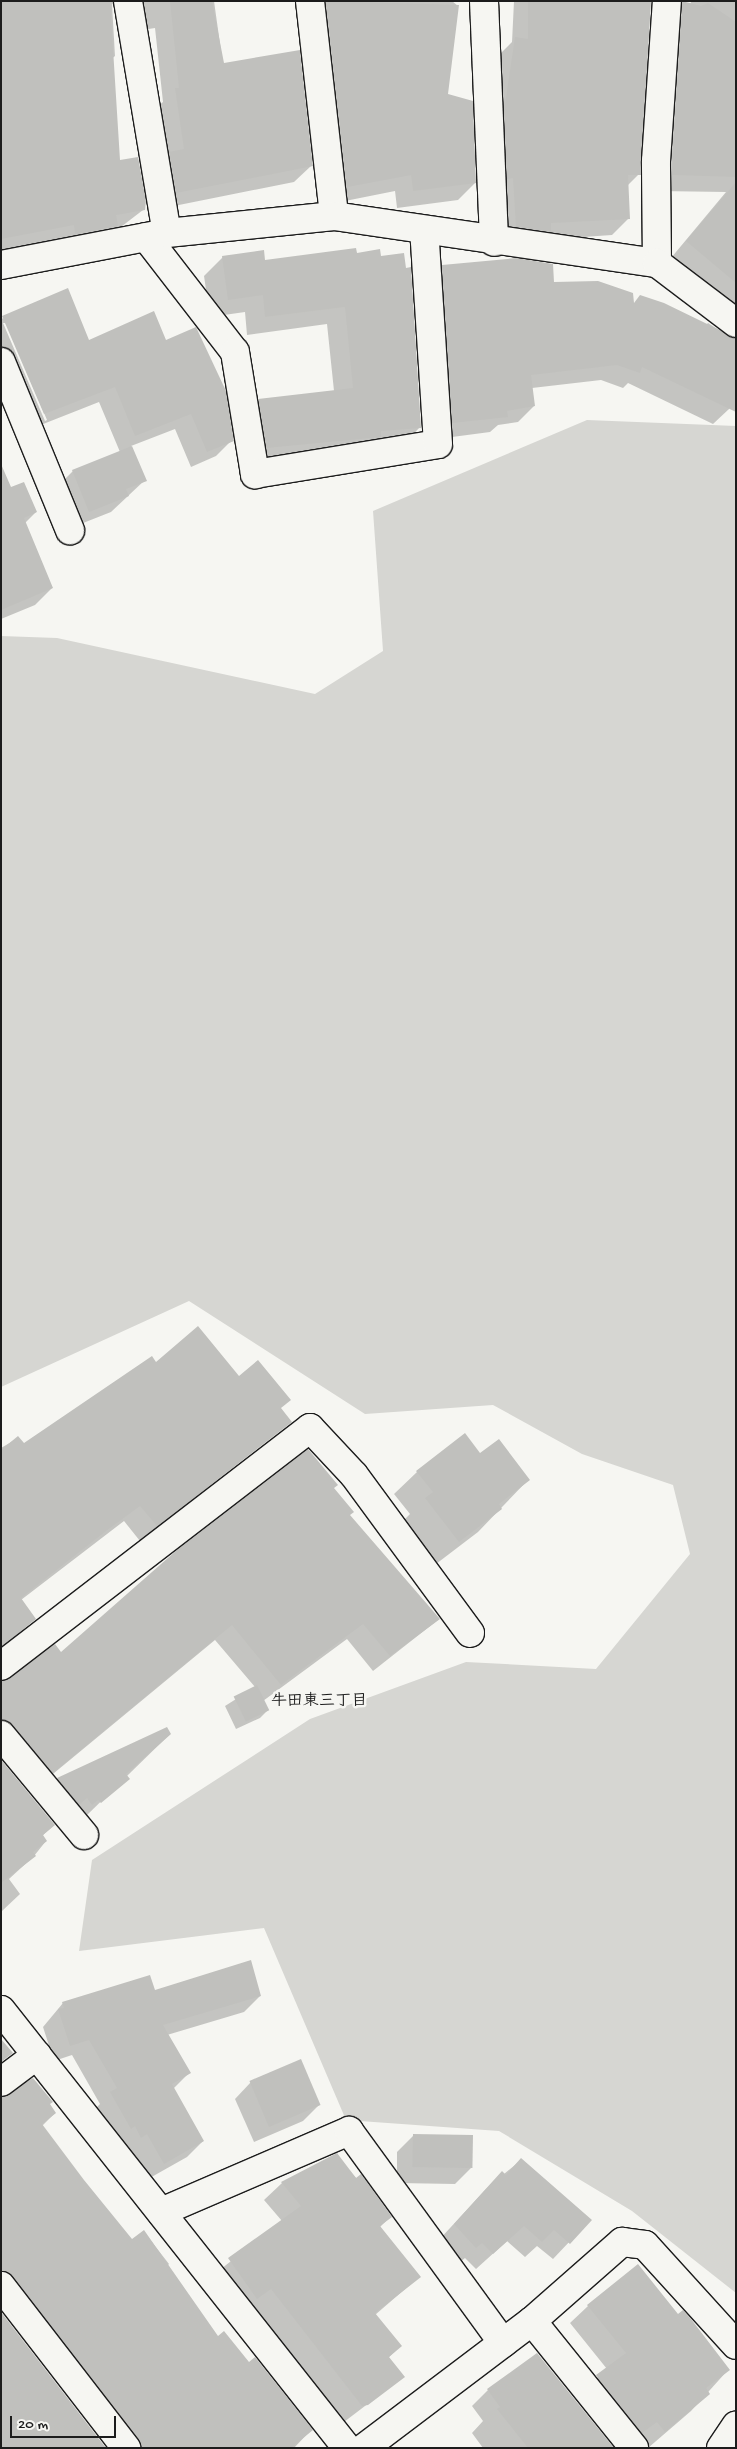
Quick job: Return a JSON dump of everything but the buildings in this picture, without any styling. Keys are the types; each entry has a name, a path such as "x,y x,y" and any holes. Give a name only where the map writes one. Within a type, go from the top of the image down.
{"street":[{"path":"128,1 156,235 234,352 255,474 438,444 424,230"},
{"path":"310,1 334,216"},
{"path":"484,1 494,242"},
{"path":"657,263 656,161 667,1"},
{"path":"1,265 156,235 334,216 494,242 657,263 736,323"},
{"path":"1,362 70,530"},
{"path":"1,1666 310,1428 354,1475 470,1633"},
{"path":"1,1735 84,1835"},
{"path":"1,2010 347,2448"},
{"path":"1,2082 37,2055"},
{"path":"160,2212 349,2131 503,2343"},
{"path":"364,2448 532,2321 622,2242 645,2245 736,2345"},
{"path":"1,2286 126,2448"},
{"path":"532,2321 634,2448"},
{"path":"721,2448 736,2426"}],"shaded area":[{"path":"587,420 736,426 736,2293 632,2211 499,2131 346,2120 264,1928 79,1951 92,1860 310,1719 466,1662 596,1669 690,1554 673,1485 582,1454 493,1405 365,1414 189,1301 1,1387 1,636 57,638 315,694 383,651 373,511"}],"district":[{"name":"牛田東三丁目","path":"319,1703"}]}
